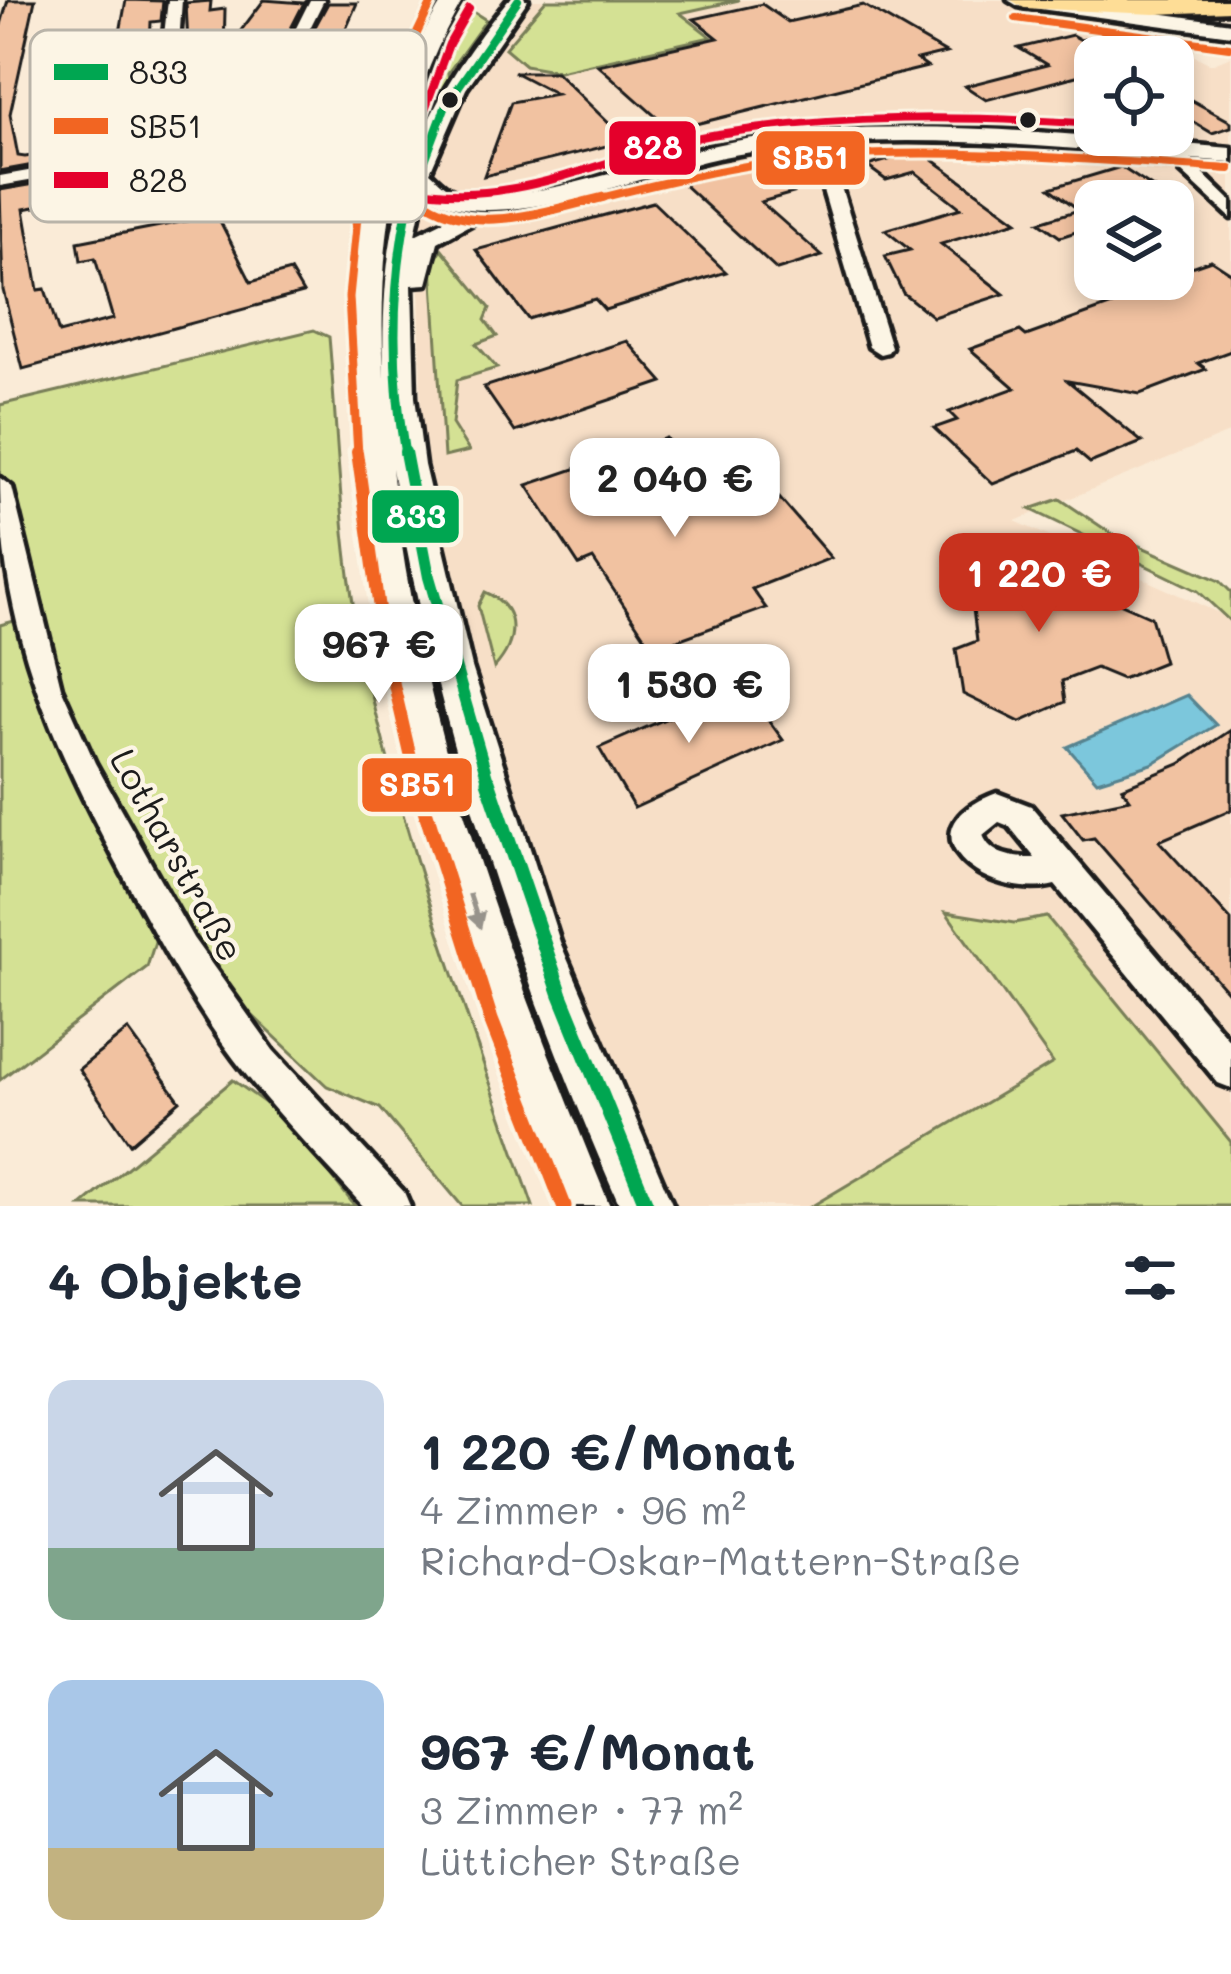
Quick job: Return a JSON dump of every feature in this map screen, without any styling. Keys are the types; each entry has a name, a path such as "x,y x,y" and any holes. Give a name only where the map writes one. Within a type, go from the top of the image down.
{"highway":[{"path":"1021,0 1154,6 1231,3"}],"main road":[{"path":"426,136 518,0"},
{"path":"501,24 533,0"},
{"path":"1021,0 1231,29"},
{"path":"426,84 449,6 477,8 501,24"},
{"path":"426,187 460,200 502,202 552,194 723,150 817,139 998,136 1074,141"},
{"path":"1194,150 1228,153"},
{"path":"406,437 419,410 415,319 422,246 434,231 471,217 528,206 552,194"},
{"path":"426,210 471,217"},
{"path":"389,222 367,325 375,493 397,625 455,850 549,1124 584,1206"},
{"path":"407,222 399,259 398,321 406,437 438,619 543,958 647,1206"}],"street":[{"path":"173,30 175,0"},
{"path":"302,30 317,0"},
{"path":"817,139 880,346"},
{"path":"1182,156 1187,169 1231,212"},
{"path":"0,182 30,176"},
{"name":"Lotharstraße","path":"0,487 47,687 83,770 181,950 260,1063 390,1206"},
{"path":"1062,868 1231,1070"}],"shaded area":[{"path":"532,0 1006,0 1113,16 1154,36 1074,36 1074,156 1194,156 1194,56 1211,64 1231,56 1231,432 1015,521 1221,614 1231,623 1231,1206 665,1206 554,958 422,491 419,259 410,230 412,222 426,222 426,174 435,143 472,70"}],"green space":[{"path":"546,0 739,0 680,13 711,37 559,71 525,65 505,48"},
{"path":"472,11 486,20 448,73 449,81 426,123 426,75 454,12"},
{"path":"442,249 490,308 485,320 497,336 476,344 497,368 457,380 452,424 469,451 444,457 432,265"},
{"path":"314,330 329,337 348,570 377,718 438,929 533,1206 462,1206 380,1108 327,1086 196,962 87,768 48,664 0,473 0,405"},
{"path":"1060,499 1112,534 1220,581 1231,592 1231,622 1198,591 1030,509"},
{"path":"485,592 505,607 512,627 508,648 494,668 478,606"},
{"path":"21,619 160,926 147,967 0,1080 0,625"},
{"path":"946,912 1014,923 1047,917 1231,1142 1231,1206 812,1206 1053,1063"},
{"path":"233,1080 286,1118 355,1206 81,1206"}],"water":[{"path":"1187,695 1216,725 1152,764 1097,781 1067,747"}],"building":[{"path":"8,0 35,0 10,114 18,156 30,156 30,166 0,171 0,28"},
{"path":"126,0 163,1 161,21 151,22 151,30 120,30"},
{"path":"264,0 304,3 290,30 241,30"},
{"path":"211,1 210,11 225,9 225,30 187,30 186,3"},
{"path":"328,3 357,3 345,30 313,30"},
{"path":"762,4 788,22 863,5 946,53 917,60 927,67 671,130 598,65 718,38 694,19"},
{"path":"1072,35 1074,77 986,100 965,86 1047,65 1019,48"},
{"path":"514,72 556,72 627,141 484,176 511,102 556,94"},
{"path":"1194,102 1231,122 1231,127 1212,133 1194,122"},
{"path":"921,151 1017,221 941,244 1004,294 933,317 903,293 885,256 910,250 885,230 961,208 915,172 886,180 867,166"},
{"path":"759,164 793,193 761,202 822,256 777,270 680,181"},
{"path":"1121,167 1141,180 1077,180"},
{"path":"1074,181 1074,206 1050,188"},
{"path":"30,185 30,208 24,209 38,290 45,289 59,333 113,319 95,258 81,261 78,242 181,222 221,222 251,282 290,271 303,293 23,369 3,290 0,190"},
{"path":"653,202 726,272 605,310 595,299 528,319 476,250"},
{"path":"1074,212 1074,233 1060,237 1039,222"},
{"path":"1211,260 1231,273 1231,351 1198,363 1206,369 1140,394 1068,381 1142,442 1090,463 1076,451 993,484 934,428 957,420 949,412 1015,388 970,349 1020,331 1026,336 1126,300 1194,300 1194,266"},
{"path":"627,341 663,382 515,432 484,387"},
{"path":"666,438 719,503 768,485 831,558 752,589 766,608 653,649 593,559 579,565 527,485"},
{"path":"987,544 1036,566 1041,584 1081,602 1099,594 1151,617 1164,662 1122,679 1096,668 1062,681 1065,702 1020,722 963,694 956,649 977,641 973,609 953,599 946,560"},
{"path":"743,685 783,740 634,808 599,748"},
{"path":"1231,730 1231,810 1159,841 1231,920 1231,996 1094,838 1083,840 1062,813 1130,799 1122,788 1180,764"},
{"path":"128,1030 180,1101 130,1144 79,1069"}],"transit line":[{"name":"SB51","path":"416,30 433,0"},
{"name":"833","path":"426,150 446,105 518,0"},
{"name":"828","path":"426,106 449,44 469,9"},
{"name":"SB51","path":"1016,18 1229,47"},
{"name":"828","path":"426,192 476,196 510,192 675,142 760,128 882,117 1074,123"},
{"name":"SB51","path":"426,203 437,212 503,221 726,168 818,157 998,154 1230,169"},
{"name":"SB51","path":"355,222 350,354 367,539 383,637 404,734 458,926 564,1206"},
{"name":"833","path":"405,222 396,293 396,363 413,506 429,577 523,888 602,1101 647,1206"}]}
